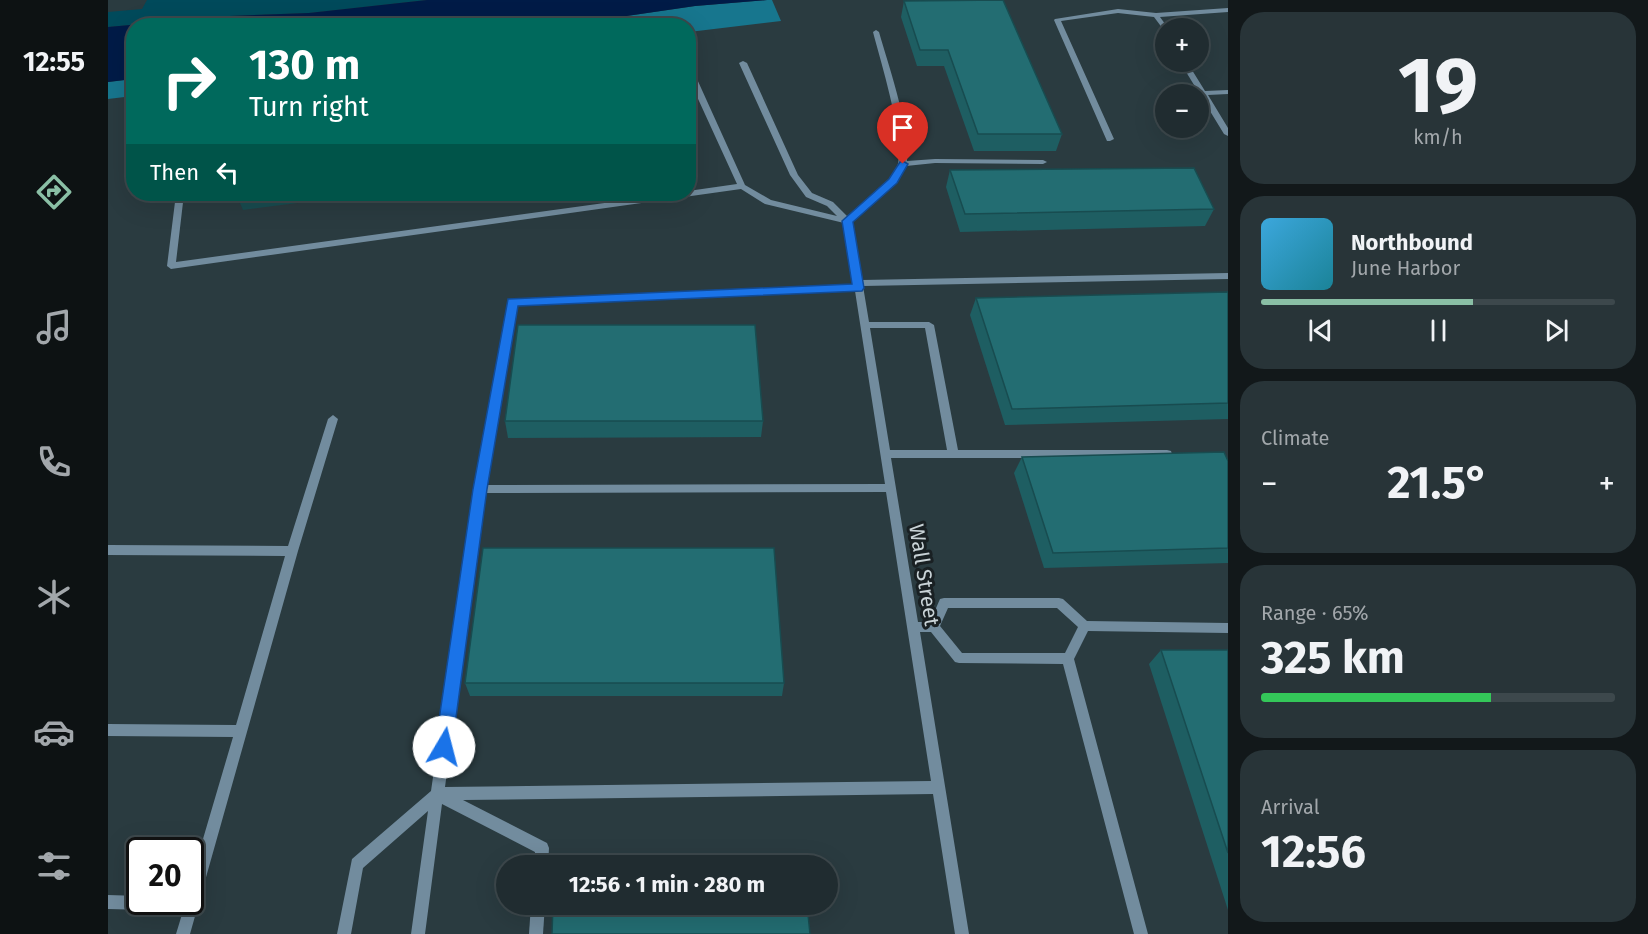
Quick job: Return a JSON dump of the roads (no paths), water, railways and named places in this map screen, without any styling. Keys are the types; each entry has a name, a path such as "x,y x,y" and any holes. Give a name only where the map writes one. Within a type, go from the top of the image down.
{"street":[{"path":"1110,139 1057,20 1118,11 1156,15 1228,10"},
{"path":"848,221 893,181 903,164 903,143 876,32"},
{"path":"743,63 794,175 809,195 830,204 848,221"},
{"path":"696,85 742,186 768,202 848,221"},
{"path":"1209,93 1228,92"},
{"path":"1209,103 1228,133"},
{"path":"903,164 935,161 1043,162"},
{"path":"696,192 742,186"},
{"path":"179,201 171,266 635,201"},
{"name":"Wall Street","path":"848,221 962,934"},
{"path":"418,934 480,489 513,302 858,285 1228,276"},
{"path":"864,325 929,325 953,453"},
{"path":"204,862 292,551 333,419"},
{"path":"885,454 1180,454"},
{"path":"480,489 890,488"},
{"path":"108,550 292,551"},
{"path":"934,627 944,603 1059,603 1085,626 1228,628"},
{"path":"1085,626 1068,659 1141,934"},
{"path":"913,627 934,627"},
{"path":"934,627 959,658 1068,659"},
{"path":"108,730 241,731"},
{"path":"344,934 357,864 437,794 939,787"},
{"path":"437,794 542,848 542,855"},
{"path":"108,902 126,902"},
{"path":"183,934 189,915"},
{"path":"536,934 537,915"}]}
